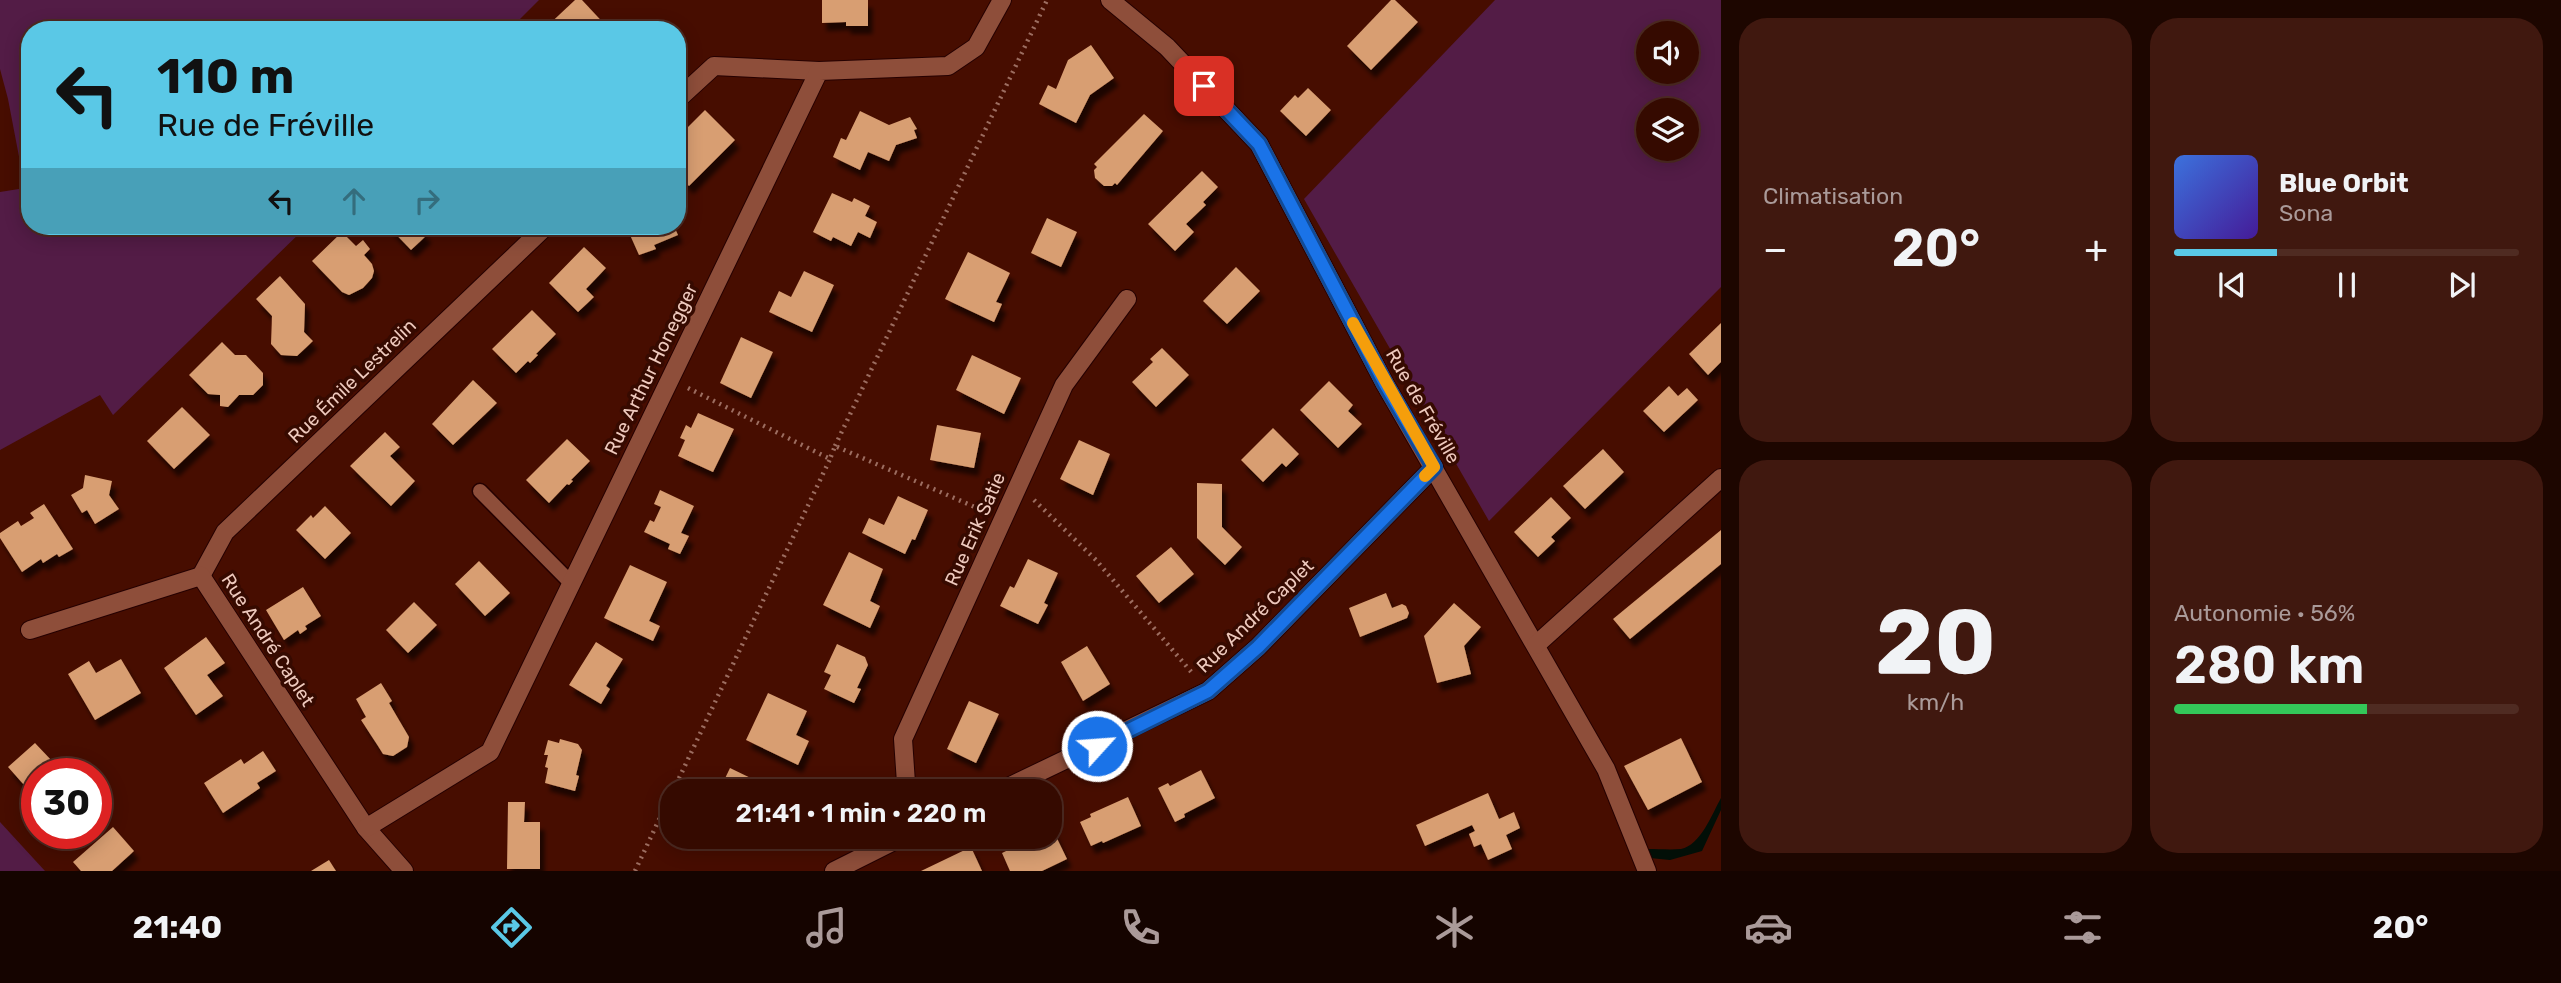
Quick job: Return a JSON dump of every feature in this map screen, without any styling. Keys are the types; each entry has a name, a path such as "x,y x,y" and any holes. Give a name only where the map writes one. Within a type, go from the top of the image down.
{"street":[{"path":"686,92 713,66 819,71 948,66 976,47 1002,0"},
{"name":"Rue de Fréville","path":"1110,0 1167,47 1259,144 1385,384 1606,769 1647,871"},
{"name":"Rue Arthur Honegger","path":"366,828 490,751 819,71"},
{"name":"Rue Émile Lestrelin","path":"201,576 225,532 537,235"},
{"name":"Rue Erik Satie","path":"906,779 903,739 1018,485 1064,385 1126,299"},
{"name":"Rue André Caplet","path":"1025,779 1208,691 1258,647 1434,467"},
{"path":"1536,645 1721,478"},
{"name":"Rue André Caplet","path":"30,630 201,576 366,828 404,871"},
{"path":"834,871 878,849"}],"lane":[{"path":"480,491 571,583"}],"path":[{"path":"678,779 1047,0"},
{"path":"669,378 830,459"},
{"path":"835,446 1004,520"},
{"path":"1018,485 1096,560 1208,691"},
{"path":"635,871 660,818"}],"shaded area":[{"path":"0,0 539,0 518,21 21,21 21,167 0,69"},
{"path":"1495,0 1721,0 1721,287 1489,521 1304,199"},
{"path":"21,189 21,235 298,235 113,415 100,395 0,450 0,192"},
{"path":"1721,798 1721,810 1702,851 1670,860 1650,858 1648,849 1681,849 1694,842"},
{"path":"0,822 21,845 21,849 25,849 45,871 0,871"}],"building":[{"path":"575,0 582,0 602,21 553,21"},
{"path":"822,0 868,0 868,26 846,26 846,22 822,23"},
{"path":"1391,0 1395,0 1418,22 1371,70 1347,46"},
{"path":"1091,45 1114,78 1090,95 1076,123 1039,104 1048,85 1056,89 1068,60"},
{"path":"1308,88 1331,110 1306,136 1280,111 1295,95 1298,98"},
{"path":"705,110 735,140 689,186 686,183 686,129"},
{"path":"860,111 889,125 910,117 917,129 914,130 917,138 896,145 889,161 868,152 860,170 833,157 841,138 846,140"},
{"path":"1144,114 1163,131 1117,185 1115,183 1112,186 1104,186 1095,178 1094,170 1097,167 1094,164"},
{"path":"1202,171 1218,187 1203,202 1206,205 1186,224 1194,232 1175,251 1148,224"},
{"path":"832,193 852,202 854,198 870,206 865,216 877,222 870,238 858,232 851,246 833,237 831,241 813,232"},
{"path":"1047,218 1077,232 1061,267 1031,253"},
{"path":"339,235 345,235 356,246 363,240 370,249 364,255 374,271 372,278 363,288 349,295 342,292 312,261"},
{"path":"397,235 427,235 411,250"},
{"path":"630,235 678,235 654,245 656,249 639,255"},
{"path":"584,247 606,268 586,289 594,297 578,312 549,283"},
{"path":"968,252 1010,273 996,302 1002,304 994,322 945,299"},
{"path":"1236,267 1260,291 1227,324 1203,301"},
{"path":"804,271 834,285 812,332 769,312 779,291 791,297"},
{"path":"280,276 305,304 304,332 313,341 297,356 281,355 271,344 272,316 256,299"},
{"path":"532,310 556,334 530,363 528,361 516,373 492,349"},
{"path":"1721,323 1721,362 1708,375 1689,354"},
{"path":"741,337 773,352 751,398 720,383"},
{"path":"222,342 235,355 246,355 263,373 263,385 253,395 239,395 228,407 220,406 220,395 208,394 189,375"},
{"path":"1162,348 1189,375 1156,407 1132,382 1153,362 1150,359"},
{"path":"972,355 1021,378 1004,414 956,390"},
{"path":"473,380 497,403 453,445 432,424"},
{"path":"1329,381 1353,405 1348,411 1362,424 1338,448 1300,410"},
{"path":"1669,386 1678,396 1687,388 1698,400 1664,432 1643,411"},
{"path":"182,407 210,435 174,469 147,441"},
{"path":"698,413 734,429 713,472 678,456 685,440 680,438 686,425 691,428"},
{"path":"937,425 981,433 974,468 930,460"},
{"path":"1273,428 1299,454 1286,467 1282,463 1263,482 1241,460"},
{"path":"385,432 400,447 390,456 415,481 391,506 350,466"},
{"path":"567,439 590,461 549,503 526,480"},
{"path":"1079,440 1110,454 1093,495 1060,479"},
{"path":"1603,449 1624,472 1585,509 1563,486"},
{"path":"85,475 112,481 109,495 119,509 95,524 87,510 82,513 71,495 83,488"},
{"path":"1197,483 1222,484 1222,527 1242,547 1225,565 1197,538"},
{"path":"660,490 694,506 681,533 689,536 680,554 668,549 670,544 644,532 650,520 654,522 661,507 654,504"},
{"path":"898,496 928,510 915,540 912,539 905,554 862,533 869,518 884,525"},
{"path":"1551,497 1571,518 1551,537 1555,541 1538,557 1514,532"},
{"path":"44,504 73,549 59,557 57,554 43,563 41,559 22,572 0,538 0,533 18,521 21,526 34,518 30,513"},
{"path":"325,506 351,533 325,559 296,530"},
{"path":"1721,530 1721,564 1630,639 1613,619"},
{"path":"1171,547 1194,574 1159,603 1136,576"},
{"path":"849,552 883,569 870,601 880,606 870,628 823,605"},
{"path":"1028,559 1058,573 1044,603 1048,605 1038,624 1000,606 1010,586 1014,588"},
{"path":"479,561 510,593 485,616 455,584"},
{"path":"630,565 667,582 649,621 660,626 653,641 604,618"},
{"path":"303,587 321,616 305,626 307,629 300,634 298,630 284,640 266,610"},
{"path":"1386,593 1392,608 1402,604 1406,606 1409,613 1407,618 1360,637 1349,608"},
{"path":"414,602 437,625 408,653 386,630"},
{"path":"1454,603 1481,627 1464,646 1471,674 1437,683 1424,636"},
{"path":"206,637 225,663 207,675 223,696 196,715 164,668"},
{"path":"596,642 623,659 606,686 610,689 601,704 569,685"},
{"path":"837,644 865,657 868,665 857,688 861,689 854,703 824,689 831,675 824,672"},
{"path":"1087,646 1110,684 1083,701 1061,662"},
{"path":"121,659 141,693 95,720 68,674 89,661 96,673"},
{"path":"381,683 392,701 389,703 409,737 407,747 393,756 383,754 361,720 366,717 356,699"},
{"path":"768,693 807,711 796,735 809,741 798,765 746,740"},
{"path":"969,701 999,714 976,763 947,749"},
{"path":"1681,738 1702,782 1648,810 1624,766"},
{"path":"560,739 578,744 582,750 575,791 545,783 548,755 544,755 548,740 559,743"},
{"path":"35,743 49,758 21,758 21,782 8,767"},
{"path":"263,751 276,771 257,783 260,788 223,813 204,783 241,759 244,764"},
{"path":"730,768 753,779 725,779"},
{"path":"1201,770 1215,798 1184,814 1185,817 1175,822 1158,788 1168,783 1170,786"},
{"path":"1488,793 1499,819 1514,812 1520,828 1506,835 1512,849 1488,860 1481,844 1474,847 1469,834 1475,831 1472,825 1425,846 1416,825"},
{"path":"1128,797 1141,826 1091,846 1080,822 1091,817 1090,814"},
{"path":"508,802 525,802 524,822 540,822 540,869 507,869"},
{"path":"112,828 134,851 112,871 81,871 73,862 88,849 112,849"},
{"path":"972,849 982,871 921,871"},
{"path":"1010,849 1062,849 1067,859 1042,871 1010,871 1002,853"},
{"path":"329,860 336,871 311,871"}],"slow traffic":[{"path":"1353,323 1434,467 1425,476"}],"route":[{"path":"1097,746 1208,691 1258,647 1434,467 1385,384 1259,144 1204,86"}]}
